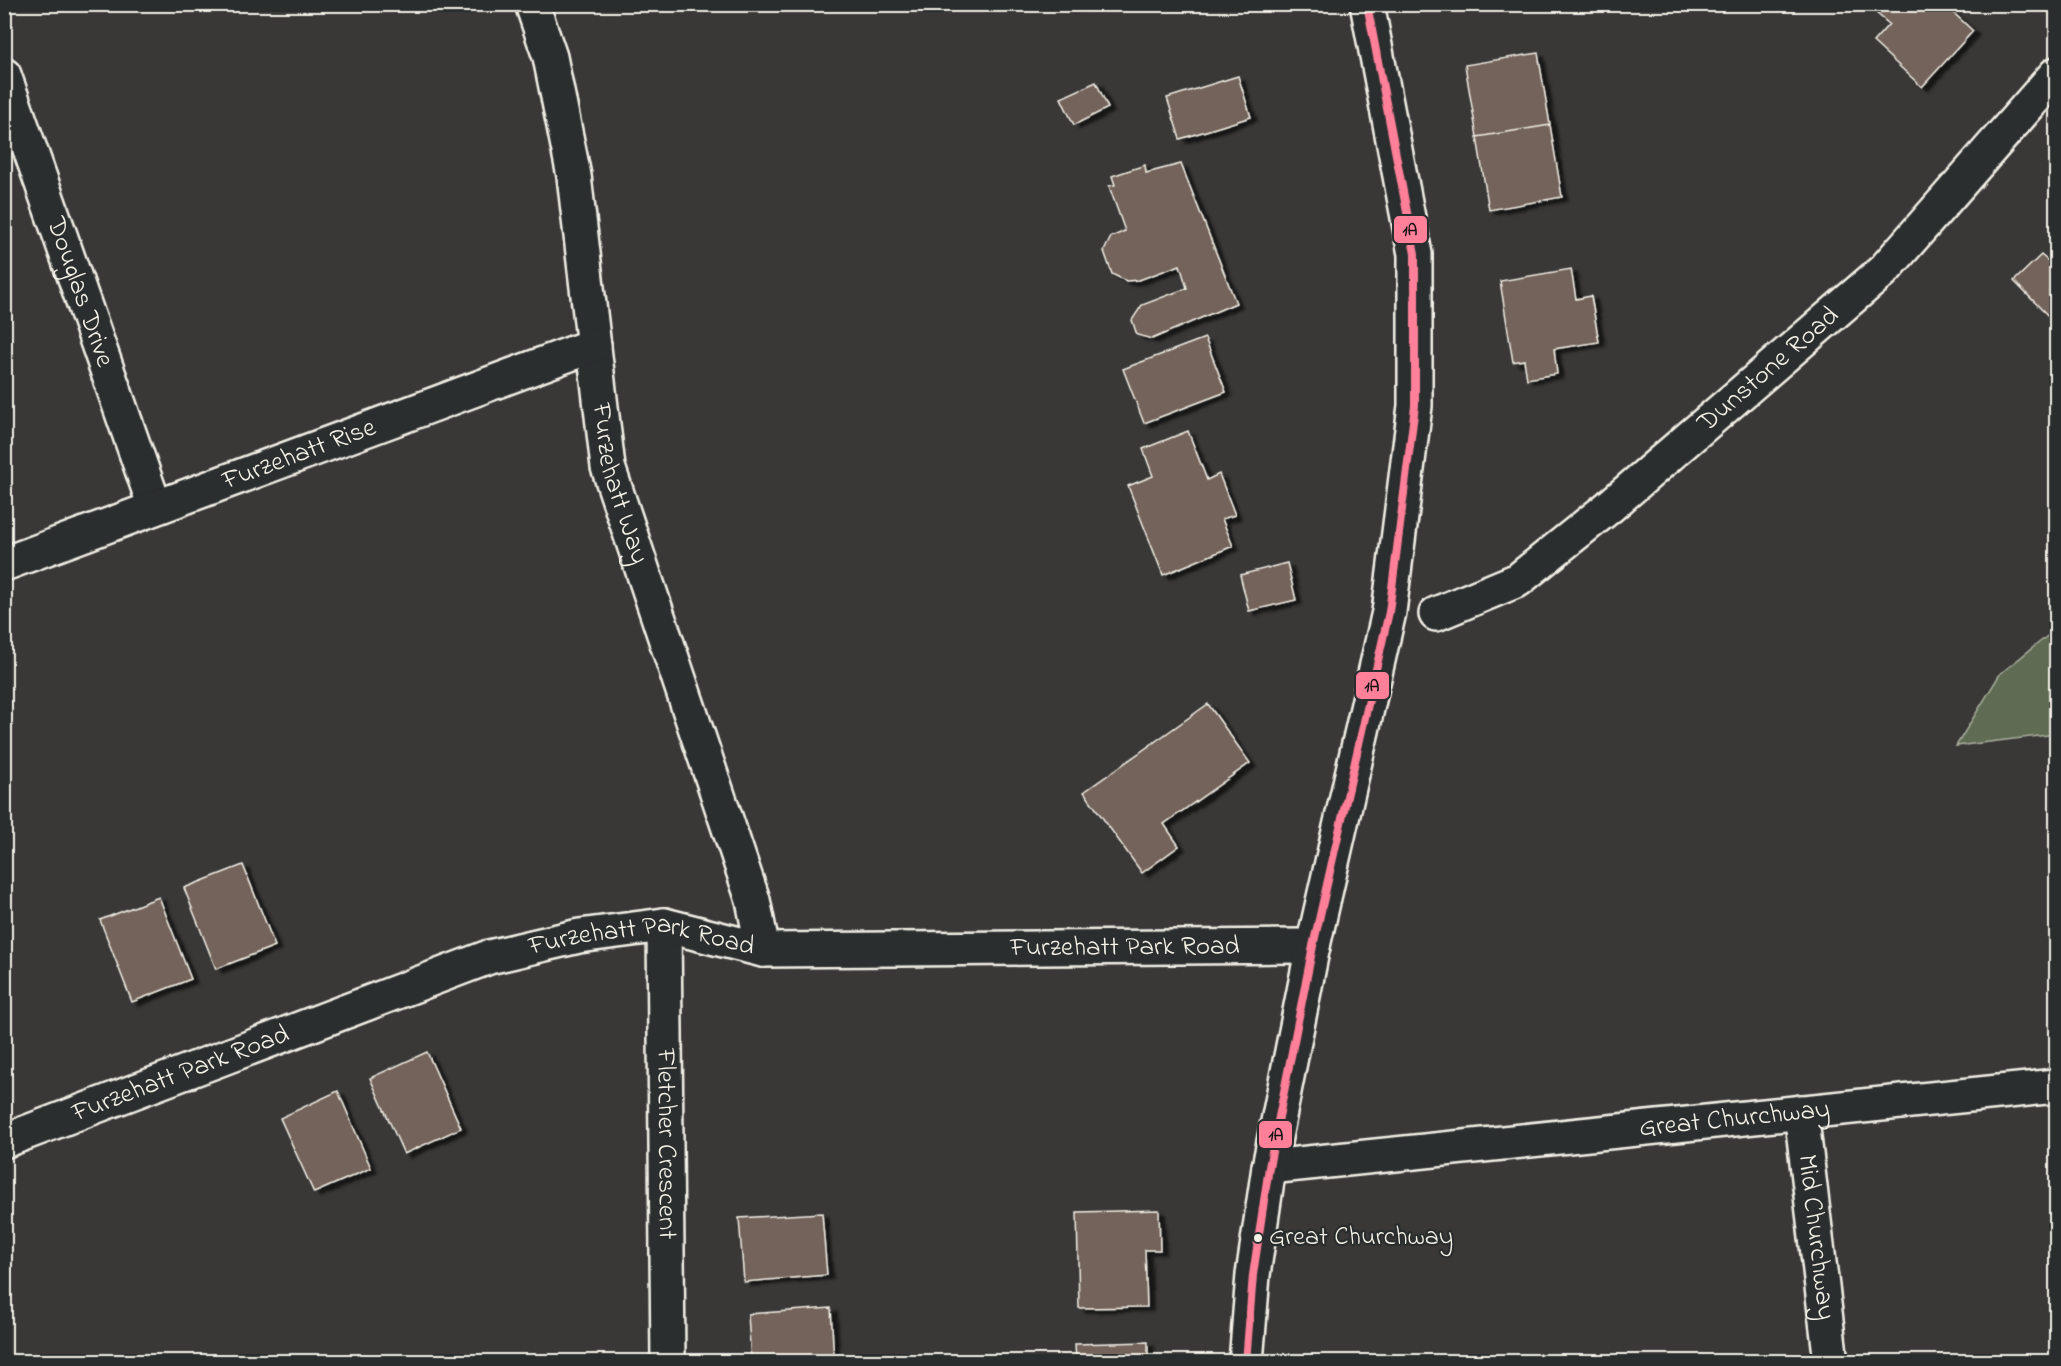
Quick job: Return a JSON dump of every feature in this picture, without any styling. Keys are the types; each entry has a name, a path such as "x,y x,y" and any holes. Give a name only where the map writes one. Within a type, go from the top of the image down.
{"street":[{"name":"Furzehatt Way","path":"532,4 550,57 573,176 608,467 753,900 763,950"},
{"path":"1246,1362 1253,1275 1269,1167 1313,946 1389,612 1415,406 1415,254 1367,4"},
{"name":"Dunstone Road","path":"1436,614 1518,580 1609,507 1884,270 2056,74"},
{"name":"Douglas Drive","path":"4,75 155,507"},
{"name":"Furzehatt Rise","path":"4,564 594,345"},
{"name":"Furzehatt Park Road","path":"4,1141 489,957 579,936 664,925 763,950 1313,946"},
{"name":"Fletcher Crescent","path":"664,925 668,1362"},
{"name":"Great Churchway","path":"1269,1167 2056,1086"},
{"name":"Mid Churchway","path":"1801,1112 1831,1362"}],"green space":[{"path":"2056,629 2056,734 1956,746 2000,674"}],"building":[{"path":"1064,4 1081,4 1064,8"},
{"path":"1882,4 1944,4 1973,31 1922,87 1873,42 1889,24 1875,12"},
{"path":"1538,53 1550,125 1477,137 1465,65"},
{"path":"1238,76 1251,117 1180,139 1167,98"},
{"path":"1096,82 1108,108 1074,125 1061,98"},
{"path":"1550,125 1562,197 1489,210 1477,137"},
{"path":"1181,164 1236,303 1152,339 1137,335 1132,320 1142,305 1187,288 1180,265 1139,280 1126,281 1112,274 1104,251 1111,237 1125,231 1109,186 1115,185 1112,176 1145,165 1146,173"},
{"path":"2056,253 2056,324 2014,281 2041,255 2048,261"},
{"path":"1571,269 1576,299 1591,296 1599,342 1554,349 1557,374 1527,379 1524,360 1513,362 1500,281"},
{"path":"1205,338 1226,392 1144,423 1123,369"},
{"path":"1188,431 1207,480 1219,474 1235,515 1222,519 1233,546 1163,575 1128,486 1153,476 1143,449"},
{"path":"1287,563 1296,600 1249,611 1240,575"},
{"path":"1208,704 1250,763 1164,824 1179,846 1142,873 1084,792"},
{"path":"243,865 275,946 216,969 184,888"},
{"path":"159,897 191,979 132,1002 100,920"},
{"path":"427,1052 461,1128 404,1154 370,1078"},
{"path":"338,1091 371,1168 314,1193 280,1118"},
{"path":"1159,1210 1160,1250 1145,1250 1147,1307 1079,1308 1077,1212"},
{"path":"822,1213 827,1275 744,1282 739,1218"},
{"path":"831,1308 834,1362 751,1362 748,1314"},
{"path":"1148,1342 1148,1362 1076,1362 1075,1344"}],"transit line":[{"name":"1A","path":"1246,1362 1253,1275 1269,1167 1313,946 1389,612 1415,406 1415,254 1367,4"}],"place":[{"name":"Great Churchway","path":"1258,1238"}]}
